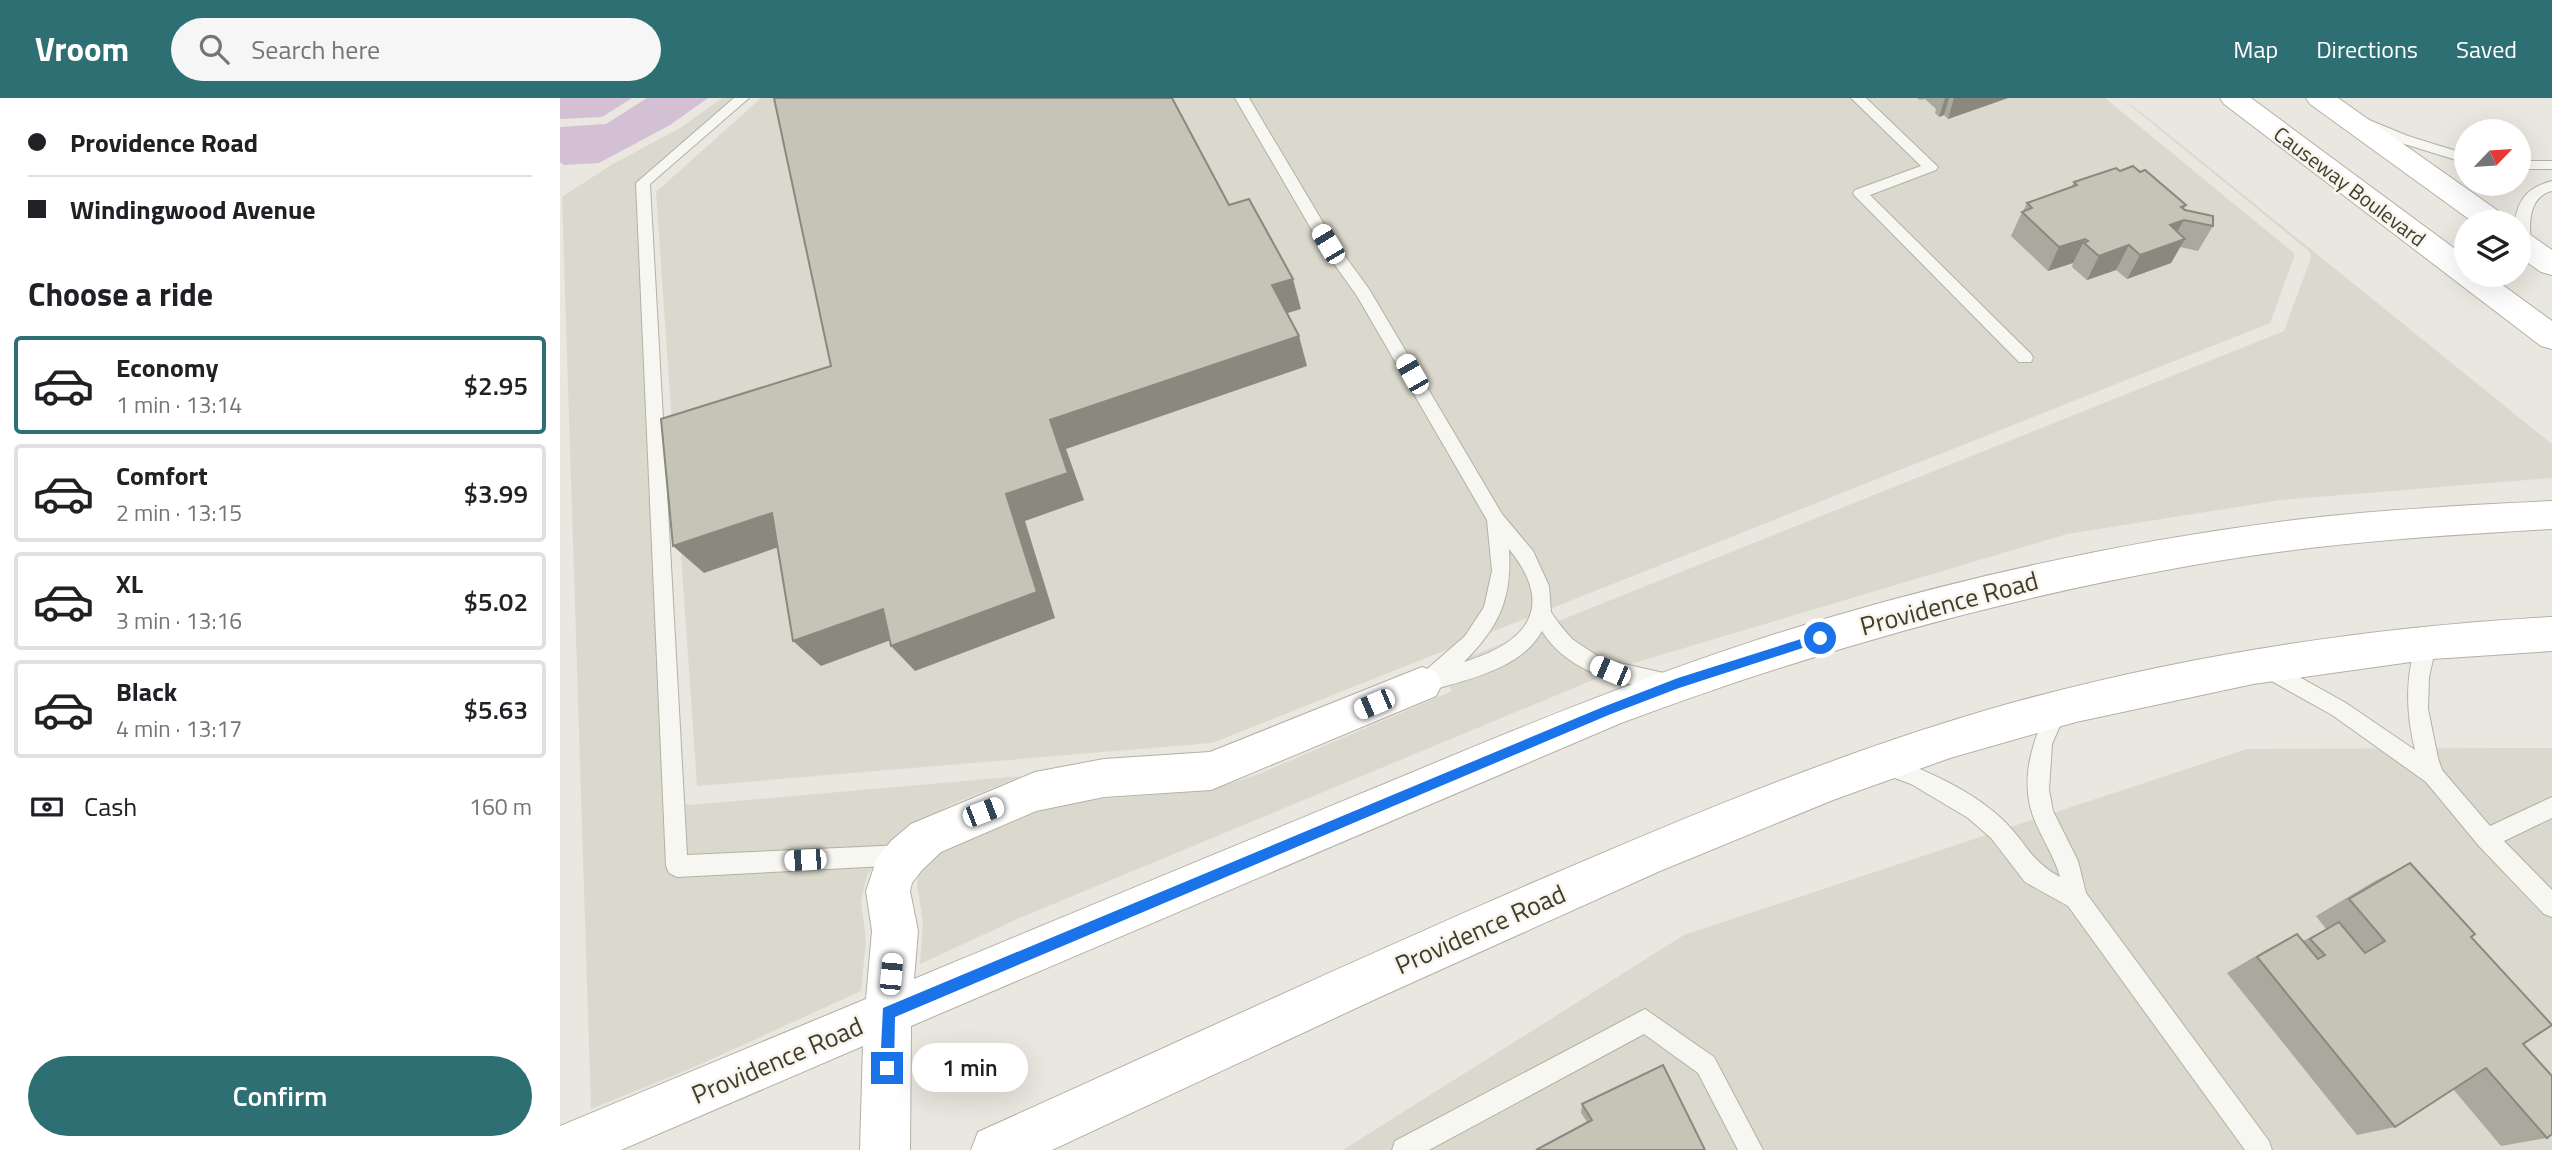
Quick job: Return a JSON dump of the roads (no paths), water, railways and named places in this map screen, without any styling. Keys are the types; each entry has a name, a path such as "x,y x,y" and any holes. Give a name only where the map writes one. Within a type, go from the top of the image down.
{"main road":[{"name":"Causeway Boulevard","path":"2234,98 2454,264"},
{"path":"2331,105 2476,210"},
{"path":"2531,249 2552,265"},
{"name":"Causeway Boulevard","path":"2484,287 2552,338"},
{"name":"Providence Road","path":"562,1150 1678,683 1844,630 1952,600 2120,562 2292,536 2550,513"},
{"name":"Providence Road","path":"996,1150 1483,926 1752,811 1882,764 2057,710 2260,665 2427,642 2552,634"},
{"path":"885,1150 888,1013 895,931 888,891 893,873 907,855 926,838 1035,792 1104,778 1211,771 1422,684"}],"lane":[{"path":"742,98 643,183 677,866 907,855"},
{"path":"1242,98 1328,244 1363,293 1496,519 1516,542 1535,572 1540,586 1542,613 1552,634 1586,661 1610,671 1641,679 1678,683"},
{"path":"1858,98 1931,167 1860,193 2025,358"},
{"path":"2331,105 2403,139 2454,155"},
{"path":"2531,165 2552,165"},
{"path":"2525,210 2534,192 2552,186"},
{"path":"1422,684 1474,640 1498,601 1503,578 1503,555 1496,519"},
{"path":"1422,684 1504,657 1528,638 1542,613"},
{"path":"2427,642 2418,671 2418,724 2433,775"},
{"path":"2260,665 2348,715 2433,775 2487,839 2552,906"},
{"path":"2057,710 2042,744 2038,790 2043,813 2067,861 2076,898 2260,1150"},
{"path":"1882,764 1918,777 1976,811 1999,831 2033,874 2076,898"},
{"path":"2487,839 2552,807"},
{"path":"1404,1150 1644,1021 1706,1065 1751,1150"}]}
